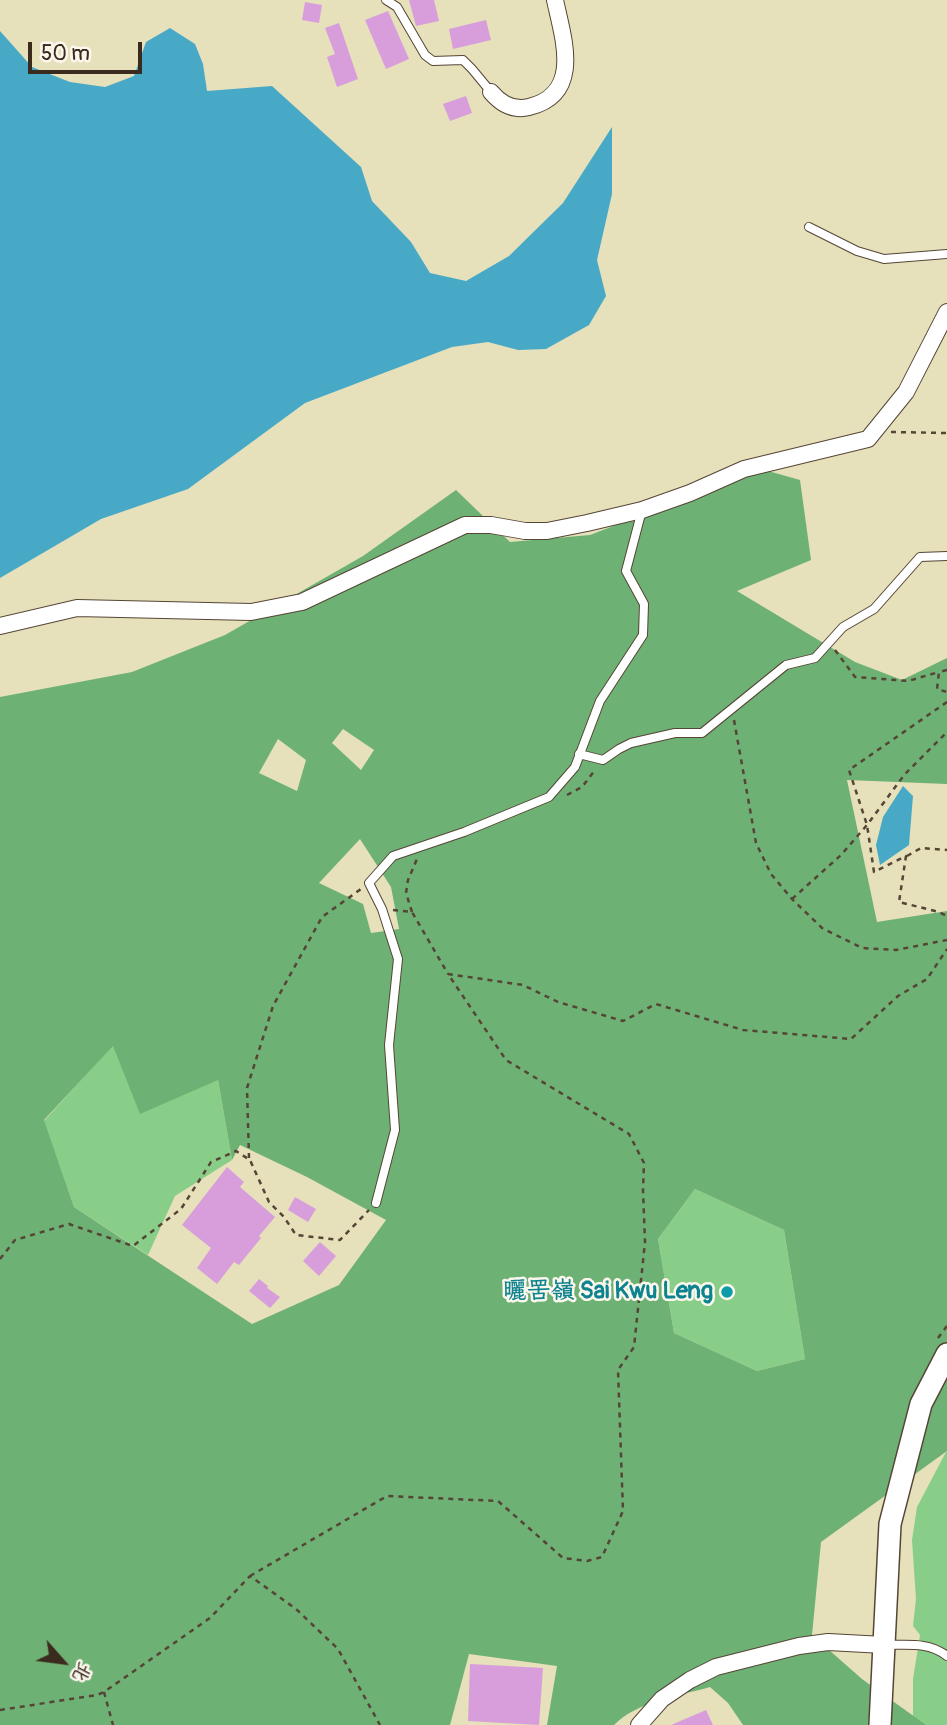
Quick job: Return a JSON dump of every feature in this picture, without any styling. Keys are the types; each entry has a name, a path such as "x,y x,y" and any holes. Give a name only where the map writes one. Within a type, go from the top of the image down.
{"street":[{"path":"491,92 506,106 527,108 540,104 559,86 565,74 567,60 555,0"},
{"path":"0,626 77,608 251,612 302,602 465,525 491,525 525,531 547,530 642,510 690,493 744,469 868,439 906,392 947,312"},
{"path":"880,1725 890,1524 920,1404 947,1354"},
{"path":"639,1725 662,1699 716,1667 799,1646 828,1642 884,1645"}],"lane":[{"path":"386,0 397,7 425,55 433,61 463,60 491,92"},
{"path":"809,227 857,251 884,259 947,254"},
{"path":"376,1203 395,1130 389,1045 398,959 382,909 369,883 393,856 464,832 549,797 575,766 600,701 643,635 644,604 626,571 642,510"},
{"path":"579,754 603,760 631,743 676,733 702,733 786,665 815,658 843,627 874,609 920,557 947,556"},
{"path":"884,1645 928,1646 947,1656"}],"path":[{"path":"878,426 893,433 947,433"},
{"path":"830,642 855,677 908,681 947,670"},
{"path":"939,672 937,689 947,692"},
{"path":"947,702 849,771 867,825 874,872 921,848 947,850"},
{"path":"732,710 756,843 771,874 792,899 822,928 862,948 897,950 947,940"},
{"path":"792,899 841,855 905,774 947,733"},
{"path":"906,856 899,902 947,916"},
{"path":"369,883 322,917 273,1006 247,1088 250,1160 269,1202 284,1217 296,1235 340,1240 376,1203"},
{"path":"0,1710 104,1692 210,1618 250,1576 387,1496 498,1501 563,1558 587,1562 602,1557 623,1511 618,1370 634,1347 645,1242 644,1163 629,1134 506,1060 448,974 412,912 382,909"},
{"path":"448,974 523,985 558,1002 623,1021 656,1004 743,1030 851,1039 898,996 927,979 947,949"},
{"path":"0,1259 15,1240 69,1224 133,1246 181,1209 211,1162 236,1151 250,1160"},
{"path":"250,1576 296,1609 338,1649 380,1725"},
{"path":"104,1692 113,1725"}],"green space":[{"path":"761,469 800,480 811,560 737,591 855,662 902,680 947,658 947,784 847,780 877,922 947,911 947,1451 821,1542 812,1635 862,1679 926,1725 743,1725 728,1703 710,1687 647,1705 614,1725 547,1725 557,1666 469,1654 450,1725 0,1725 0,697 132,672 225,635 363,556 456,490 510,542 590,535","holes":["343,729 374,750 361,770 332,743","278,739 306,760 297,791 259,773","360,839 391,887 399,929 371,933 363,904 319,883","113,1046 140,1114 218,1080 232,1160 240,1145 307,1177 386,1220 339,1285 252,1324 74,1207 44,1120","695,1189 784,1230 805,1359 757,1371 674,1333 658,1239"]},
{"path":"113,1045 218,1080 232,1160 175,1196 148,1255 74,1207 44,1121"},
{"path":"695,1189 784,1230 805,1359 757,1371 674,1333 658,1239"},
{"path":"947,1450 947,1725 913,1725 913,1679 920,1635 913,1626 916,1599 912,1540 917,1507"}],"water":[{"path":"170,28 195,44 203,64 207,91 272,86 361,167 372,201 411,242 430,273 466,281 509,256 563,203 612,127 612,194 597,260 606,296 589,325 546,349 518,350 488,342 452,347 305,403 188,489 101,519 0,578 0,31 32,67 70,82 105,87 134,76 146,42"},
{"path":"903,786 913,796 909,845 880,865 876,845 883,817"}],"building":[{"path":"409,0 434,0 439,21 416,26"},
{"path":"305,2 322,5 319,23 302,20"},
{"path":"388,11 409,59 386,69 365,20"},
{"path":"486,20 491,40 453,49 449,29"},
{"path":"339,23 358,79 337,87 327,57 335,54 325,28"},
{"path":"466,96 472,113 450,121 443,104"},
{"path":"227,1167 244,1182 240,1187 275,1217 239,1265 234,1262 217,1284 197,1268 211,1248 182,1225"},
{"path":"295,1197 316,1209 308,1222 288,1210"},
{"path":"320,1242 336,1256 319,1276 303,1261"},
{"path":"259,1279 280,1297 270,1308 249,1291"},
{"path":"470,1664 543,1668 539,1725 468,1721"},
{"path":"706,1710 713,1725 671,1725"}],"place":[{"name":"曬罟嶺 Sai Kwu Leng","path":"727,1292"}]}
